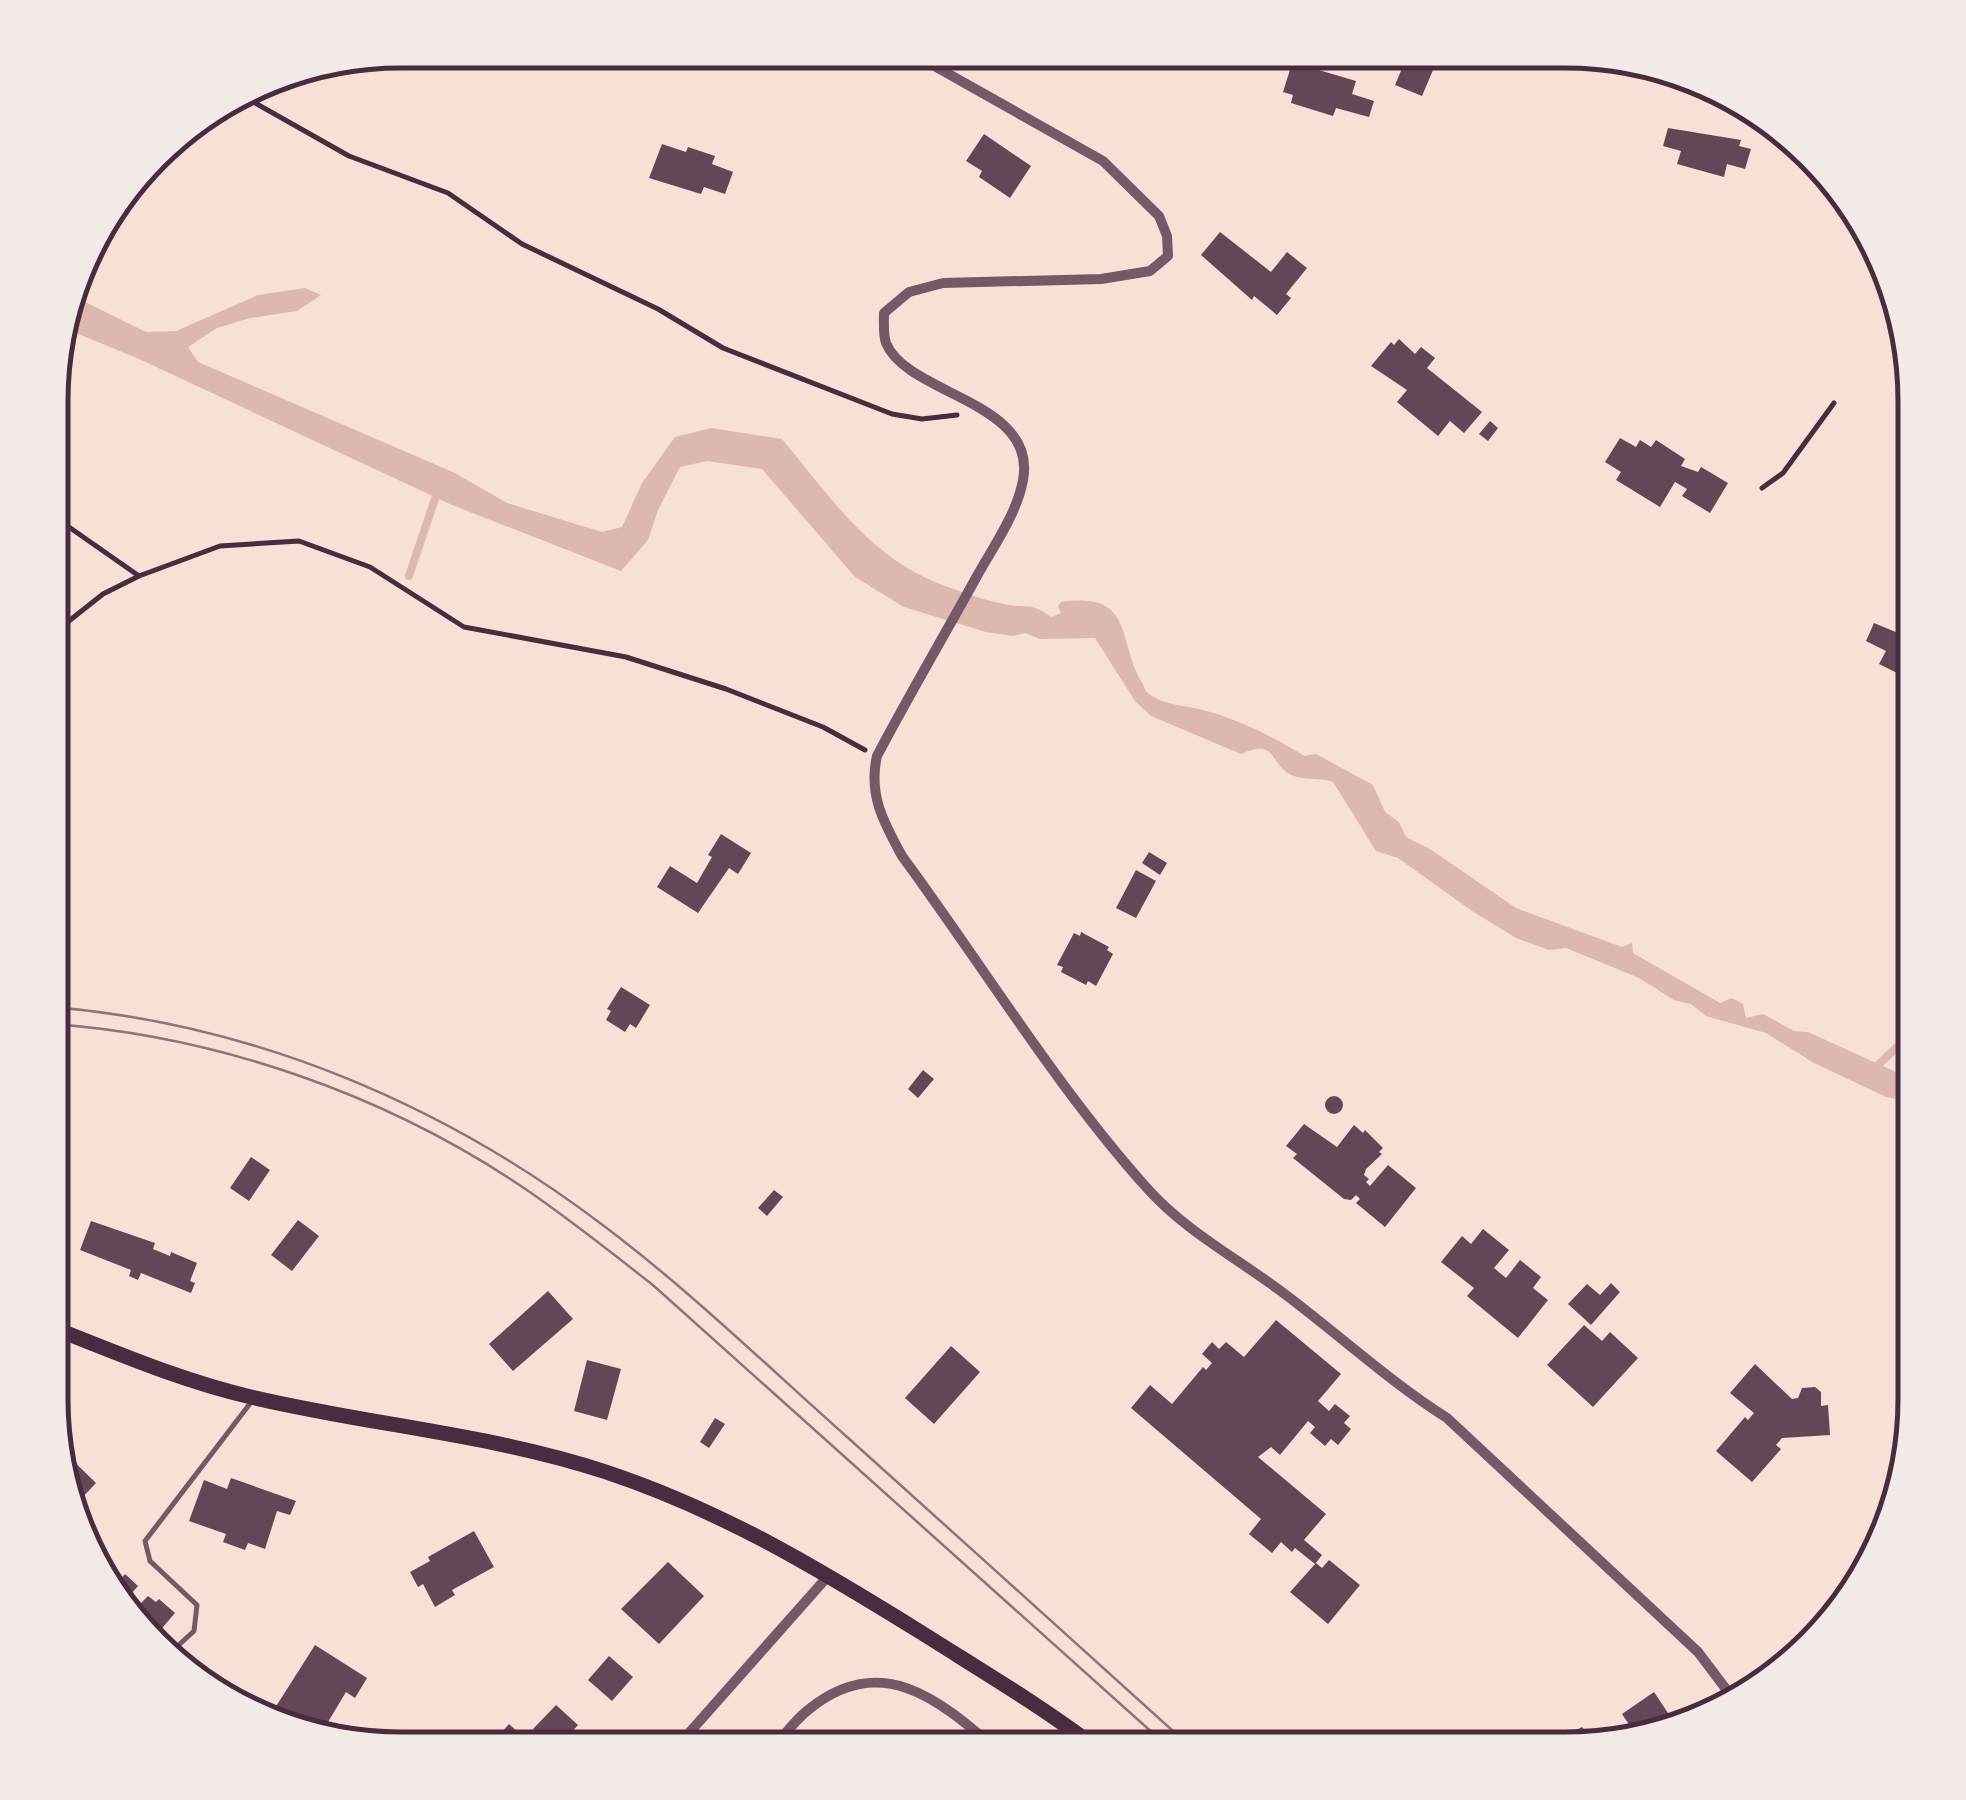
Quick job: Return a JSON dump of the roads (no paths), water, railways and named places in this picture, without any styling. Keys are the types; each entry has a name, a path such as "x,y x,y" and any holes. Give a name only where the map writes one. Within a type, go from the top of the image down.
{"main road":[{"path":"68,1334 165,1372 254,1398 440,1432 603,1471 728,1520 829,1575 1072,1732"}],"street":[{"path":"938,68 1103,161 1159,216 1167,236 1168,256 1150,271 1101,278 943,283 909,292 884,313 886,344 906,366 1000,422 1023,458 1024,480 998,540 877,756 874,794 881,818 902,856 1057,1075 1148,1190 1188,1226 1277,1288 1447,1418 1698,1652 1727,1690"},
{"path":"690,1732 829,1575"},
{"path":"788,1732 806,1711 834,1692 865,1681 892,1683 916,1692 948,1709 975,1732"}],"lane":[{"path":"178,1646 194,1631 197,1605 150,1561 145,1541 254,1398"}],"waterway":[{"path":"409,576 438,490"},
{"path":"1876,1067 1898,1046"}],"tram line":[{"path":"68,1009 200,1031 342,1076 410,1106 539,1180 600,1223 695,1300 1174,1732"},
{"path":"68,1026 176,1041 297,1075 413,1124 521,1186 654,1286 1152,1732"}]}
